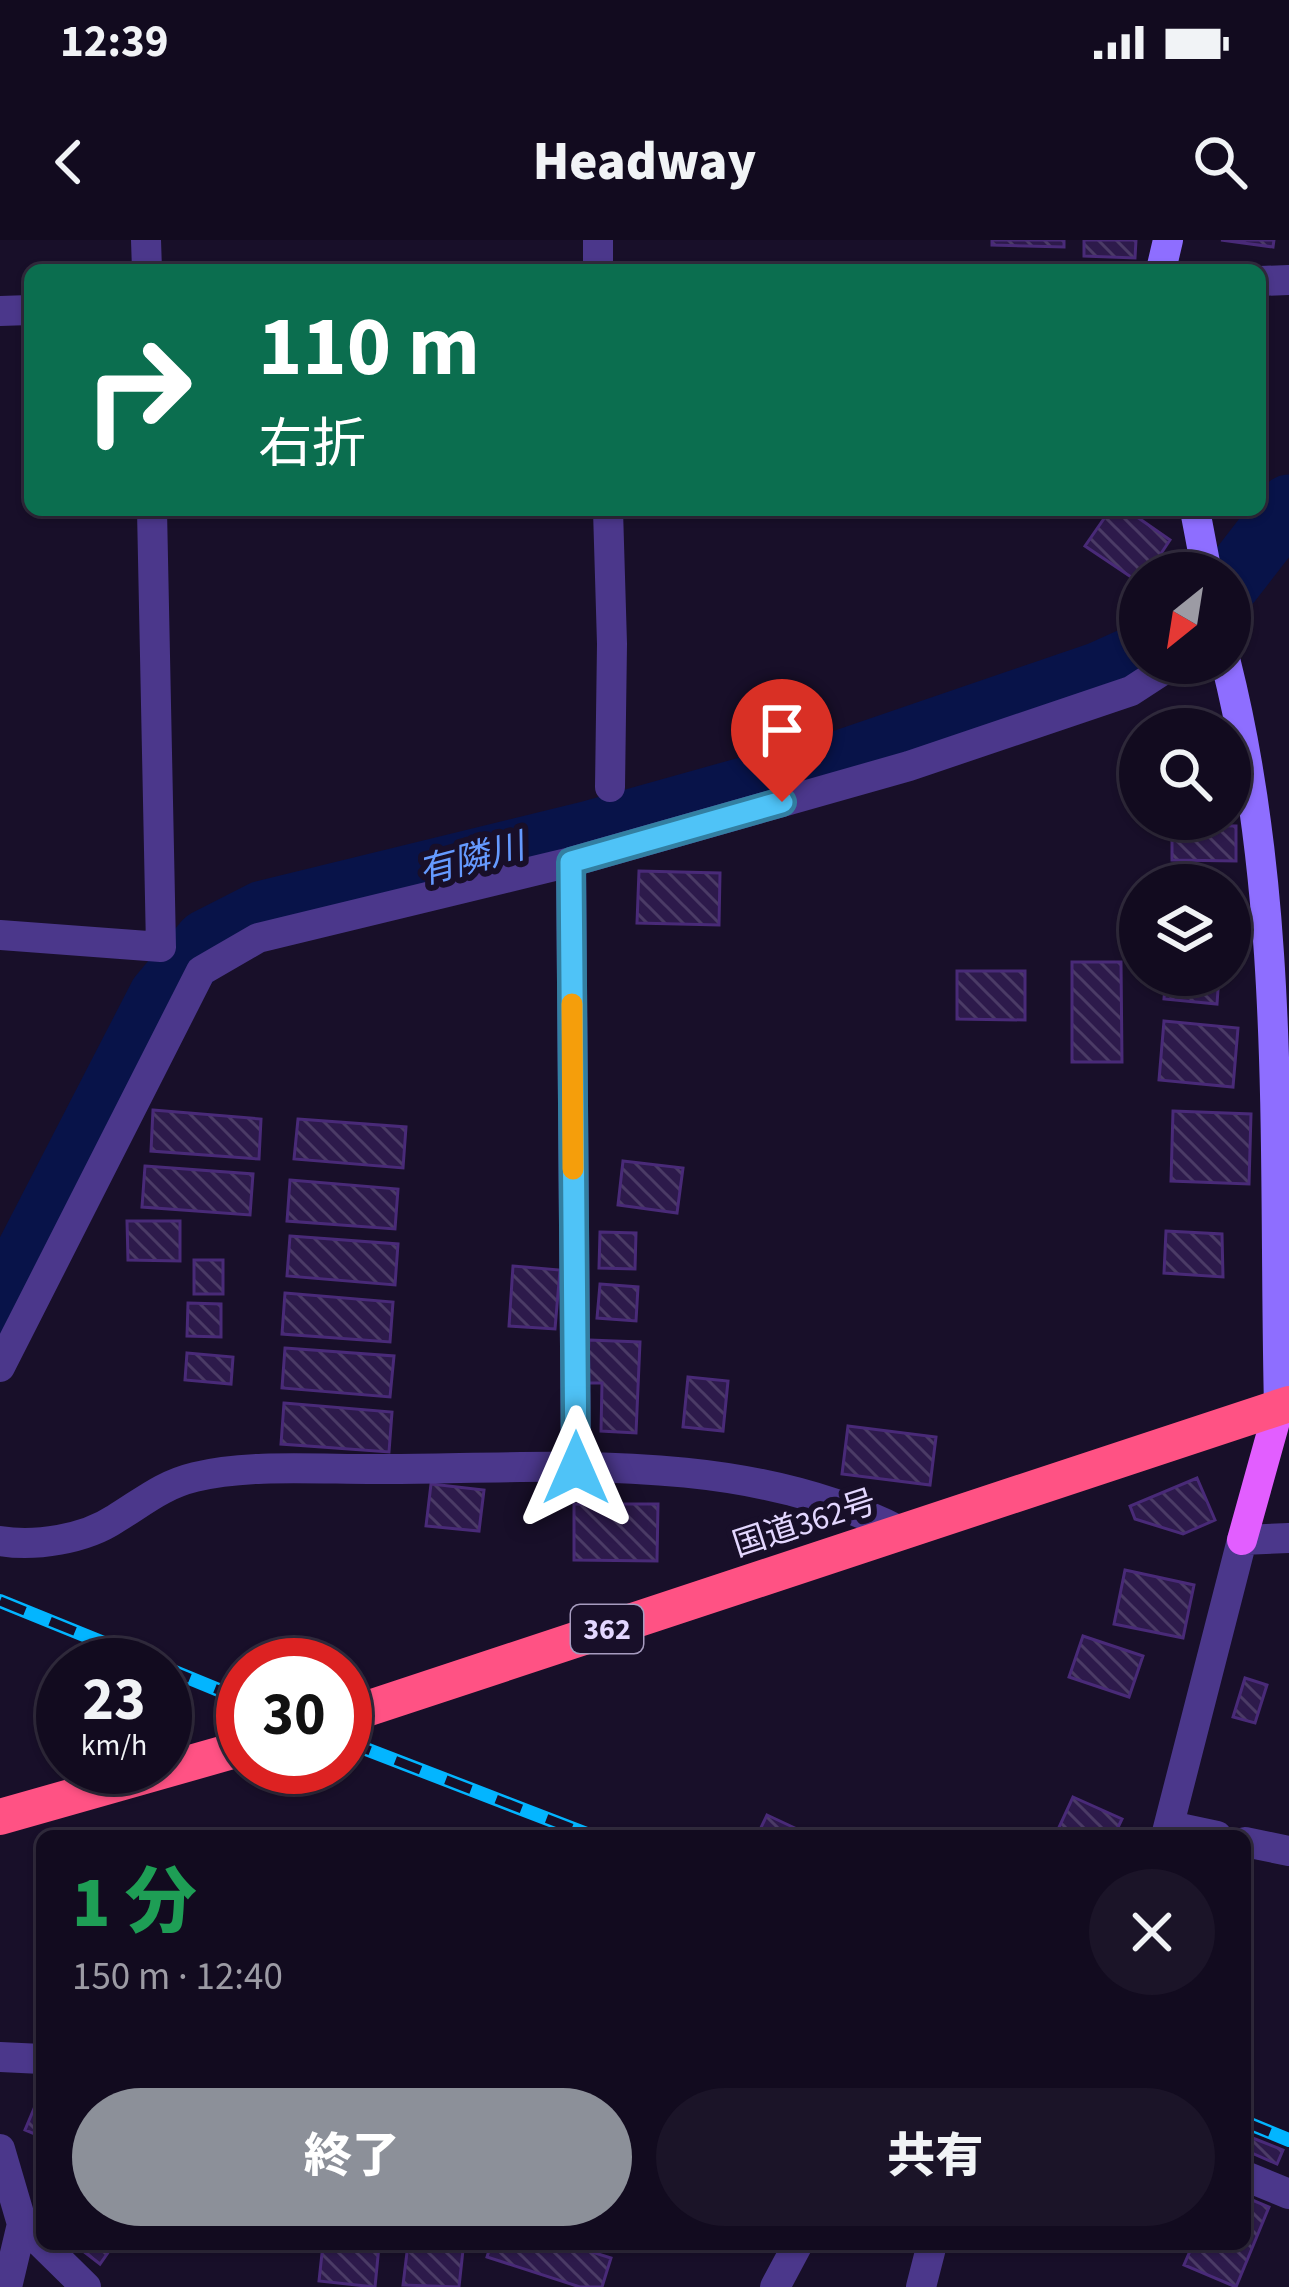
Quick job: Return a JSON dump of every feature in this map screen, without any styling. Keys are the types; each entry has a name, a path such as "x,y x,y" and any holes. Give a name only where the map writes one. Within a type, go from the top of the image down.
{"highway":[{"name":"国道362号","path":"372,1707 1284,1406"},
{"path":"0,1817 216,1756"}],"main road":[{"path":"1242,1540 1284,1406"}],"street":[{"path":"152,516 168,948"},
{"path":"608,516 610,787"},
{"path":"1196,516 1203,552"},
{"path":"0,1367 201,970 258,938 571,862 931,759 1142,684"},
{"path":"1231,684 1242,727 1268,908 1284,1406"},
{"path":"571,862 576,1468"},
{"path":"0,934 168,948 201,970"},
{"path":"0,1541 66,1538 111,1523 154,1490 199,1476 273,1470 668,1468 858,1510 900,1531"},
{"path":"1168,1830 1242,1540 1289,1538"},
{"path":"1251,1843 1289,1851"},
{"path":"0,2057 36,2059"},
{"path":"0,2149 22,2224 36,2238"},
{"path":"1251,2178 1289,2194"},
{"path":"7,2287 22,2224"},
{"path":"48,2250 86,2287"},
{"path":"775,2287 795,2250"},
{"path":"921,2287 930,2250"}],"building":[{"path":"992,240 1064,240 1064,247 992,245"},
{"path":"1084,240 1136,240 1135,258 1084,256"},
{"path":"1221,240 1274,240 1273,247"},
{"path":"1106,516 1136,516 1170,540 1162,552 1119,552 1119,569 1085,546"},
{"path":"1172,840 1236,840 1236,861 1172,860"},
{"path":"639,871 720,873 719,925 637,923"},
{"path":"1072,962 1119,962 1122,1062 1072,1062"},
{"path":"957,971 1025,971 1025,1020 957,1019"},
{"path":"1164,996 1218,996 1217,1004"},
{"path":"1164,1021 1238,1028 1233,1087 1159,1080"},
{"path":"153,1110 261,1119 259,1159 151,1151"},
{"path":"1173,1111 1251,1114 1249,1184 1171,1181"},
{"path":"298,1119 406,1127 403,1168 294,1159"},
{"path":"623,1161 683,1168 677,1213 618,1205"},
{"path":"145,1166 253,1174 250,1215 142,1207"},
{"path":"290,1180 398,1189 395,1229 287,1221"},
{"path":"127,1221 180,1221 180,1261 128,1260"},
{"path":"1166,1231 1222,1234 1223,1277 1164,1273"},
{"path":"600,1232 636,1233 635,1269 599,1268"},
{"path":"290,1236 398,1244 395,1285 287,1276"},
{"path":"194,1260 223,1260 223,1294 194,1294"},
{"path":"513,1266 560,1270 555,1329 509,1326"},
{"path":"600,1284 638,1287 636,1321 597,1318"},
{"path":"285,1293 393,1302 390,1342 282,1334"},
{"path":"188,1303 221,1304 221,1337 187,1336"},
{"path":"589,1340 640,1342 636,1433 601,1431 602,1383 587,1383"},
{"path":"285,1348 394,1356 390,1397 282,1388"},
{"path":"187,1353 233,1357 231,1384 185,1380"},
{"path":"688,1377 728,1381 723,1431 683,1427"},
{"path":"284,1403 392,1412 389,1452 281,1444"},
{"path":"848,1426 936,1437 930,1485 842,1474"},
{"path":"1197,1478 1215,1520 1183,1534 1135,1519 1130,1506"},
{"path":"431,1484 484,1490 479,1531 426,1526"},
{"path":"574,1504 658,1504 657,1561 574,1560"},
{"path":"1125,1570 1194,1585 1183,1638 1114,1624"},
{"path":"1083,1636 1143,1656 1129,1697 1069,1677"},
{"path":"1245,1678 1267,1685 1255,1723 1233,1717"},
{"path":"1073,1797 1122,1819 1117,1830 1058,1830"},
{"path":"767,1815 799,1830 760,1830"},
{"path":"36,2104 36,2135 25,2130"},
{"path":"1251,2137 1283,2150 1277,2164 1251,2153"},
{"path":"1251,2200 1269,2207 1236,2287 1184,2265 1190,2250 1251,2250"},
{"path":"82,2250 110,2250 100,2264"},
{"path":"322,2250 379,2250 375,2287 319,2281"},
{"path":"407,2250 463,2250 459,2287 403,2285"},
{"path":"489,2250 586,2250 611,2258 602,2287 580,2287 487,2257"}],"waterway":[{"name":"有隣川","path":"1251,555 1289,506"},
{"name":"有隣川","path":"0,1306 160,996 206,941 263,912 590,832 837,763 1119,664"}],"railway":[{"path":"0,1601 91,1638"},
{"path":"192,1679 216,1689"},
{"path":"372,1751 576,1830"},
{"path":"1251,2124 1289,2140"}],"slow traffic":[{"path":"572,1004 573,1169"}],"route":[{"path":"576,1468 571,862 782,802"}]}
